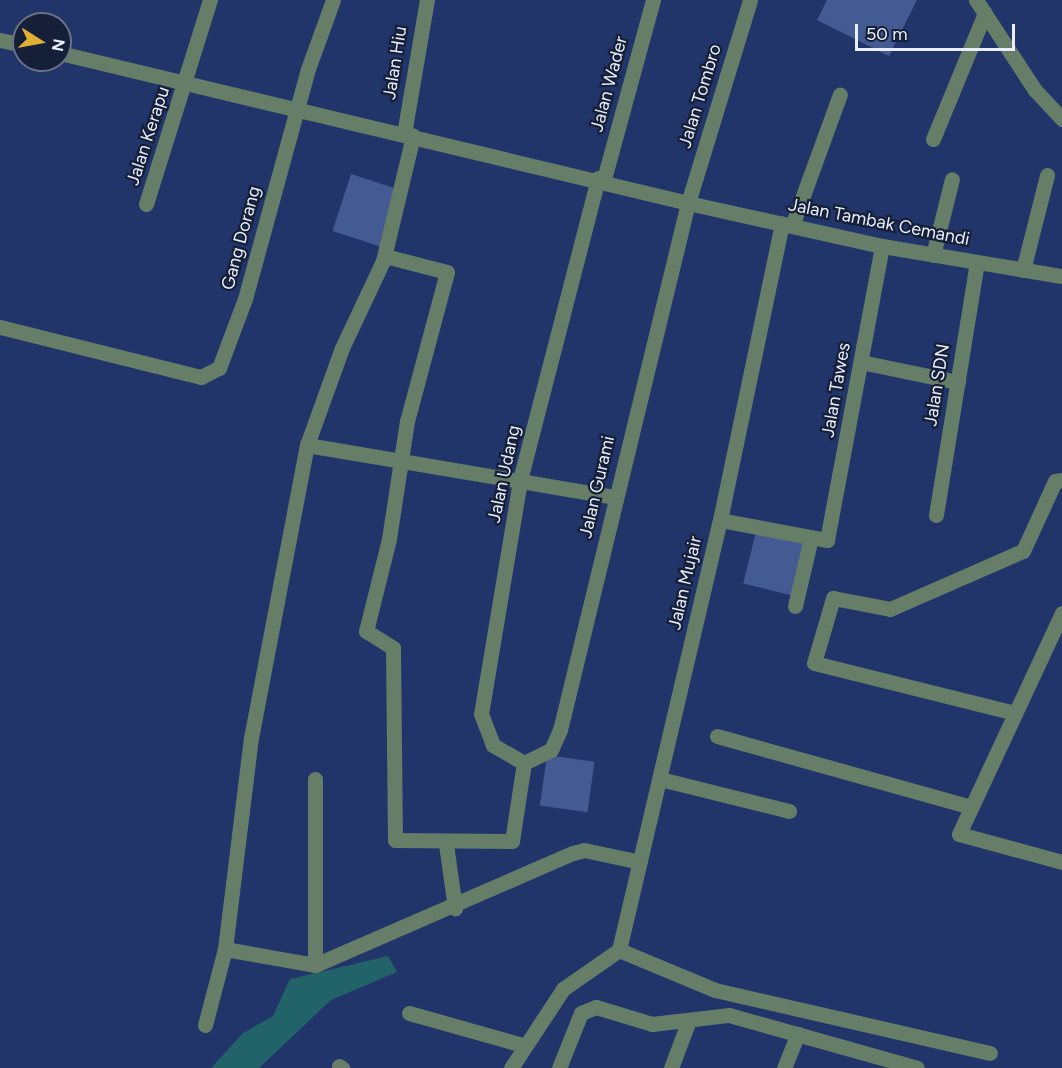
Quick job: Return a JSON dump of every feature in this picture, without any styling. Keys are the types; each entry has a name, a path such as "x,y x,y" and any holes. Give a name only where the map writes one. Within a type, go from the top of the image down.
{"street":[{"name":"Jalan Kerapu","path":"146,204 210,0"},
{"name":"Gang Dorang","path":"0,327 201,377 211,375 245,299 333,0"},
{"name":"Jalan Hiu","path":"205,1025 225,949 251,738 307,445 342,348 385,256 409,135 427,0"},
{"name":"Jalan Wader","path":"601,178 653,0"},
{"name":"Jalan Tombro","path":"688,203 750,0"},
{"path":"976,0 1035,90 1062,119"},
{"path":"933,139 985,13"},
{"name":"Jalan Tambak Cemandi","path":"72,56 601,178 688,203 882,246 1062,276"},
{"name":"Jalan Mujair","path":"619,950 787,224 840,94"},
{"path":"1023,270 1047,175"},
{"name":"Jalan Udang","path":"524,763 486,737 481,714 520,480 601,178"},
{"path":"933,255 952,178"},
{"name":"Jalan Gurami","path":"524,763 551,750 560,730 614,497 688,203"},
{"name":"Jalan Tawes","path":"811,538 826,540 882,246"},
{"path":"385,256 447,273 399,464 366,636 393,648 394,838 402,844 512,841 524,763"},
{"name":"Jalan SDN","path":"936,515 977,262"},
{"path":"861,362 958,382"},
{"path":"307,445 399,464 520,480 614,497"},
{"path":"1015,713 814,663 833,598 890,609 1023,551 1055,481 1062,480"},
{"path":"720,520 811,538 795,606"},
{"path":"1060,858 959,834 1062,613"},
{"path":"717,736 971,807"},
{"path":"315,779 315,965"},
{"path":"660,780 789,811"},
{"path":"446,844 455,908"},
{"path":"225,949 315,965 455,908 584,850 640,865"},
{"path":"511,1068 523,1045 563,990 619,950 715,990 990,1053"},
{"path":"559,1068 581,1013 596,1007 652,1024 729,1015 897,1065 917,1068"},
{"path":"409,1013 523,1045"},
{"path":"671,1068 689,1020"},
{"path":"784,1068 798,1034"}],"shaded area":[{"path":"388,956 397,972 331,1000 259,1068 211,1068 243,1033 273,1016 290,979"}],"building":[{"path":"827,0 917,0 889,56 817,20"},
{"path":"351,174 400,190 381,247 332,231"},
{"path":"756,532 805,544 792,596 743,583"},
{"path":"547,755 595,762 587,812 540,806"}]}
